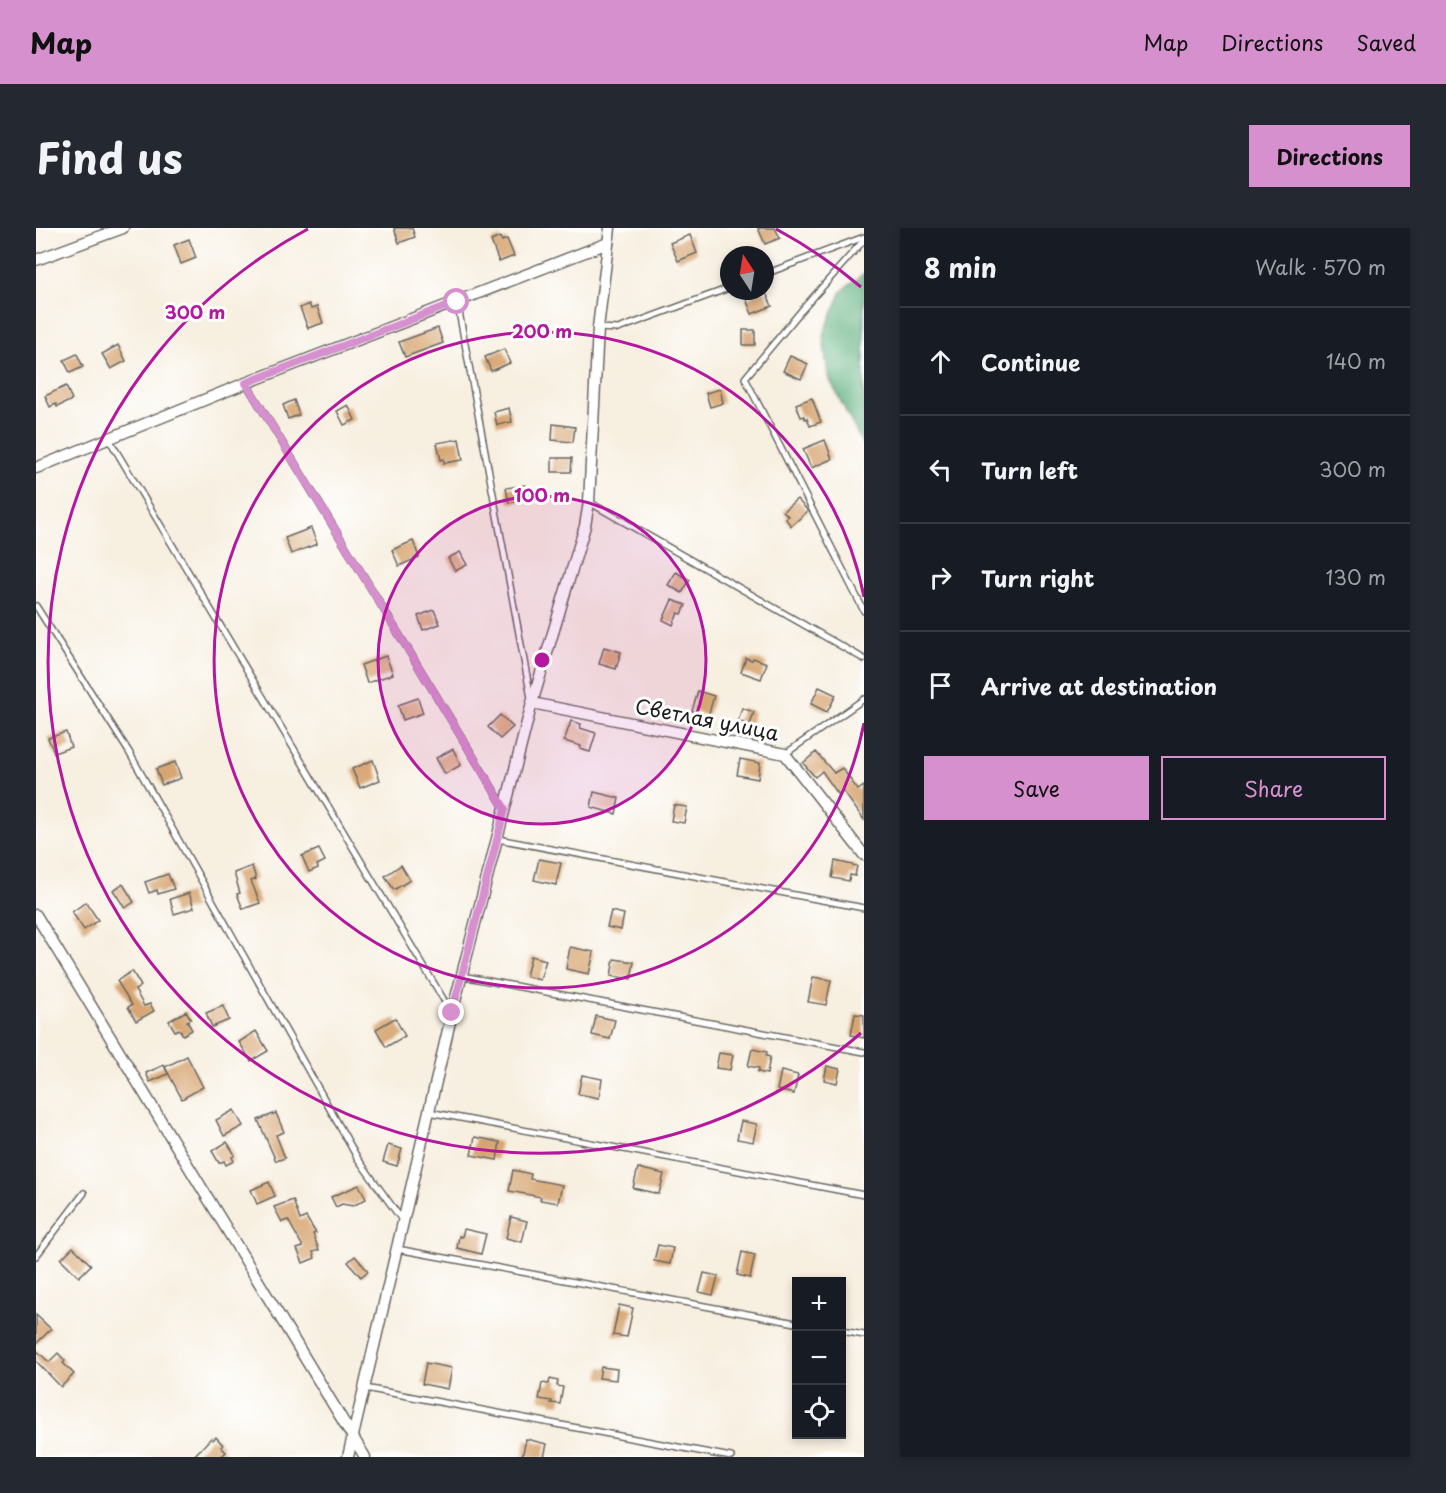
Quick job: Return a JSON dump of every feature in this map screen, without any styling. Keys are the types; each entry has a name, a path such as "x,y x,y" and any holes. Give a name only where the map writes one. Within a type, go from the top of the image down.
{"street":[{"path":"36,260 123,228"},
{"path":"348,1457 452,1013 532,703 585,526 589,501 598,328 610,228"},
{"path":"36,468 246,383 608,243"},
{"name":"Светлая улица","path":"532,703 785,754 864,855"},
{"path":"36,915 365,1457"}],"lane":[{"path":"774,271 864,238"},
{"path":"864,238 745,378 864,611"},
{"path":"598,328 618,329 720,291"},
{"path":"457,302 532,703"},
{"path":"246,383 505,809"},
{"path":"109,439 452,1013"},
{"path":"589,501 864,659"},
{"path":"36,606 129,752 358,1160 404,1222"},
{"path":"785,754 864,699"},
{"path":"498,839 864,908"},
{"path":"462,976 864,1052"},
{"path":"429,1112 864,1195"},
{"path":"36,1256 84,1193"},
{"path":"397,1249 792,1322"},
{"path":"846,1332 864,1335"},
{"path":"365,1388 731,1457"}],"green space":[{"path":"864,273 864,447 828,376 823,335 842,291"}],"building":[{"path":"394,228 412,228 415,237 399,243"},
{"path":"758,228 775,228 780,238 765,244"},
{"path":"690,235 697,253 678,261 670,243"},
{"path":"500,237 502,241 507,239 514,256 499,262 491,241"},
{"path":"189,239 196,258 181,264 174,245"},
{"path":"746,300 769,300 772,306 752,314"},
{"path":"309,304 311,309 317,307 323,323 308,328 300,308"},
{"path":"438,328 443,343 405,357 399,342"},
{"path":"743,330 755,330 755,345 743,345"},
{"path":"118,345 126,361 111,369 102,354"},
{"path":"504,349 510,363 491,371 485,357"},
{"path":"77,354 83,367 70,373 64,360"},
{"path":"790,356 808,364 801,379 783,371"},
{"path":"66,386 72,400 57,407 56,404 50,407 45,396"},
{"path":"720,389 723,403 710,407 706,393"},
{"path":"812,398 821,422 810,426 807,418 801,417 796,404"},
{"path":"294,400 299,415 288,419 283,405"},
{"path":"348,405 355,420 344,425 337,411"},
{"path":"509,408 512,422 497,425 494,412"},
{"path":"553,424 575,427 573,442 552,440"},
{"path":"459,439 463,460 444,463 444,459 441,460 437,443"},
{"path":"825,440 832,459 811,468 803,449"},
{"path":"552,458 572,458 571,472 552,472"},
{"path":"525,485 527,500 509,503 506,488"},
{"path":"797,499 808,511 791,526 785,518 788,516 783,511"},
{"path":"311,528 317,544 291,554 285,538"},
{"path":"413,541 419,557 399,566 392,550"},
{"path":"460,552 467,565 455,571 448,558"},
{"path":"676,572 690,580 682,593 668,585"},
{"path":"672,600 686,605 682,614 678,613 673,625 663,620"},
{"path":"434,610 440,624 423,630 418,616"},
{"path":"604,647 621,652 616,669 599,664"},
{"path":"386,656 393,674 367,683 361,665"},
{"path":"746,658 767,663 761,679 741,672"},
{"path":"819,687 836,695 827,712 811,704"},
{"path":"698,691 714,696 708,716 692,711"},
{"path":"418,698 423,713 403,720 398,705"},
{"path":"742,708 754,712 750,725 738,721"},
{"path":"500,715 513,727 500,739 488,727"},
{"path":"571,721 581,724 580,728 596,733 590,752 580,749 581,746 564,741"},
{"path":"66,732 71,747 54,753 48,738"},
{"path":"453,749 461,765 445,774 436,758"},
{"path":"816,752 834,773 842,768 858,790 864,786 864,820 843,791 838,794 822,771 815,777 803,763"},
{"path":"740,759 760,763 758,779 737,775"},
{"path":"373,760 380,780 360,788 352,769"},
{"path":"175,762 181,778 162,785 156,769"},
{"path":"594,792 619,798 616,814 591,807"},
{"path":"674,805 687,807 684,823 671,821"},
{"path":"319,849 325,861 317,865 318,868 309,872 302,856"},
{"path":"539,859 561,863 556,885 534,880"},
{"path":"835,861 857,866 855,876 850,875 849,881 832,878"},
{"path":"401,865 410,880 394,890 385,876"},
{"path":"252,866 256,879 251,881 260,903 243,909 237,894 240,893 234,873"},
{"path":"168,874 174,889 158,894 157,890 149,893 145,882"},
{"path":"123,884 134,902 125,908 113,890"},
{"path":"189,893 194,908 174,914 170,899"},
{"path":"86,902 98,920 84,930 72,912"},
{"path":"611,911 624,914 621,930 607,927"},
{"path":"570,947 594,952 589,974 566,969"},
{"path":"531,956 546,960 540,980 526,976"},
{"path":"614,959 634,962 631,979 611,976"},
{"path":"132,971 141,986 135,990 144,1006 150,1004 154,1011 136,1021 128,1007 132,1005 117,981"},
{"path":"813,977 831,980 826,1005 808,1002"},
{"path":"223,1006 229,1020 212,1027 206,1013"},
{"path":"186,1011 191,1019 187,1021 192,1030 183,1035 179,1029 175,1031 169,1021"},
{"path":"855,1014 864,1015 864,1038 851,1035"},
{"path":"596,1016 615,1020 610,1039 592,1035"},
{"path":"395,1018 405,1036 386,1047 376,1029"},
{"path":"256,1031 268,1051 251,1061 239,1042"},
{"path":"752,1049 767,1052 766,1056 770,1057 767,1074 758,1072 759,1068 748,1066"},
{"path":"719,1053 733,1055 730,1070 716,1068"},
{"path":"187,1056 203,1087 182,1099 165,1067"},
{"path":"164,1065 168,1074 150,1082 146,1073"},
{"path":"827,1066 840,1069 837,1083 824,1080"},
{"path":"781,1071 798,1075 794,1094 777,1090"},
{"path":"582,1075 602,1079 599,1098 578,1094"},
{"path":"234,1110 243,1126 224,1136 216,1120"},
{"path":"276,1113 284,1132 276,1135 285,1158 276,1161 258,1120"},
{"path":"741,1121 757,1124 753,1142 737,1139"},
{"path":"475,1137 500,1142 497,1160 471,1155"},
{"path":"227,1142 235,1155 232,1157 234,1161 226,1165 224,1161 219,1163 212,1151"},
{"path":"388,1145 402,1149 397,1166 383,1162"},
{"path":"638,1168 664,1174 659,1194 633,1188"},
{"path":"513,1170 531,1174 530,1179 562,1185 558,1203 509,1191"},
{"path":"269,1182 275,1196 257,1204 251,1190"},
{"path":"359,1185 366,1199 353,1206 342,1204 336,1207 331,1197"},
{"path":"293,1200 300,1220 306,1217 316,1233 313,1234 319,1250 313,1252 315,1258 303,1263 297,1249 303,1247 288,1220 282,1222 274,1207"},
{"path":"511,1217 527,1221 522,1242 506,1238"},
{"path":"464,1229 486,1234 481,1254 457,1248 459,1236 462,1237"},
{"path":"658,1245 673,1248 670,1264 654,1261"},
{"path":"73,1247 91,1265 79,1277 61,1259"},
{"path":"742,1252 755,1255 750,1278 737,1275"},
{"path":"355,1256 368,1271 361,1277 348,1262"},
{"path":"704,1273 718,1276 713,1295 699,1292"},
{"path":"619,1305 633,1308 627,1337 613,1335"},
{"path":"36,1315 51,1329 36,1344"},
{"path":"36,1350 49,1362 58,1353 65,1361 63,1363 74,1374 61,1387 36,1361"},
{"path":"426,1363 452,1368 448,1389 422,1384"},
{"path":"601,1367 617,1369 616,1380 599,1378"},
{"path":"550,1379 558,1381 557,1386 563,1387 560,1404 539,1399 542,1383 549,1384"},
{"path":"216,1437 226,1452 221,1457 193,1457 211,1438 213,1440"},
{"path":"526,1439 547,1444 544,1457 522,1457"}],"route":[{"path":"452,1013 505,809 246,383 457,302"}]}
